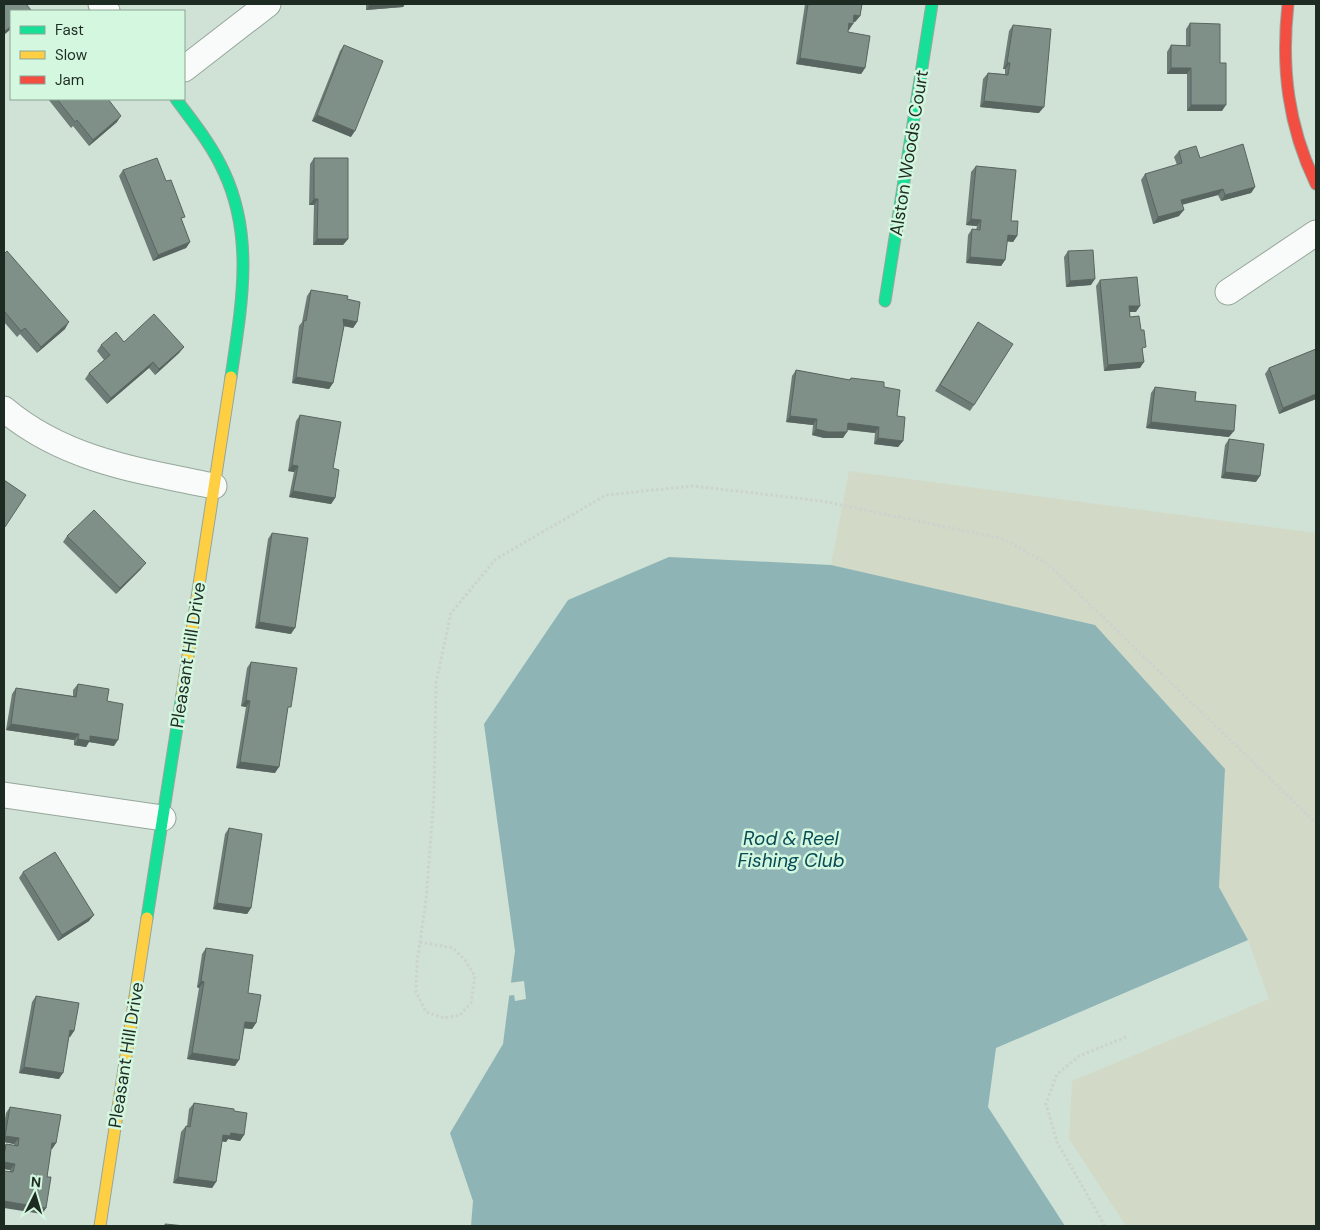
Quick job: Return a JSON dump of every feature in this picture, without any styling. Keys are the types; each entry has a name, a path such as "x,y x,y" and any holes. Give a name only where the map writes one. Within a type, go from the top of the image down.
{"street":[{"path":"185,68 268,4"},
{"name":"Alston Woods Court","path":"885,301 932,4"},
{"path":"1288,4 1285,24 1284,63 1289,106 1298,142 1316,184"},
{"name":"Pleasant Hill Drive","path":"100,1226 242,303 245,263 242,225 236,199 224,168 207,139 177,100"},
{"path":"1228,292 1316,233"},
{"path":"4,409 46,438 82,455 120,468 214,486"},
{"path":"4,795 163,818"}],"path":[{"path":"420,942 453,948 466,960 475,976 471,1003 460,1015 444,1018 426,1012 416,992 420,942 426,900 434,795 436,683 451,614 496,559 606,494 693,486 822,501 1003,540 1048,564 1316,823"},
{"path":"1105,1226 1057,1142 1046,1104 1057,1074 1079,1056 1126,1037"}],"green space":[{"path":"849,471 1316,533 1316,1226 1126,1226 1069,1139 1072,1081 1269,999 1248,940 1219,887 1225,769 831,565"}],"water":[{"name":"Rod & Reel Fishing Club","path":"669,557 831,565 1095,625 1225,769 1219,887 1248,940 996,1048 988,1107 1065,1226 471,1226 473,1201 450,1133 503,1044 515,951 484,724 568,600"}],"pier":[{"path":"524,981 526,999 515,1001 514,995 507,996 508,983"}],"building":[{"path":"4,4 26,4 31,10 10,10 10,27 5,31"},
{"path":"808,4 862,4 860,16 854,15 853,24 849,23 848,32 870,36 865,68 800,58"},
{"path":"1190,23 1220,24 1220,63 1226,63 1226,105 1191,105 1191,68 1171,68 1171,45 1190,46"},
{"path":"1013,25 1051,29 1044,107 984,101 988,73 1008,75 1010,63 1007,63"},
{"path":"344,45 383,61 355,131 317,115"},
{"path":"58,100 109,100 121,116 93,140 77,120 75,122"},
{"path":"1243,144 1255,187 1225,195 1223,189 1181,200 1184,210 1158,217 1145,174 1182,163 1179,151 1196,146 1200,158"},
{"path":"157,158 166,181 171,180 185,217 181,218 190,242 158,255 123,170"},
{"path":"314,158 348,158 348,239 317,239 318,199 314,199"},
{"path":"976,166 1016,170 1011,221 1018,221 1017,236 1008,235 1005,260 970,257 972,229 980,230 981,220 971,219"},
{"path":"1093,250 1095,279 1070,281 1068,251"},
{"path":"7,251 69,322 41,347 25,328 21,331 4,311 4,254"},
{"path":"1137,277 1140,306 1129,306 1130,317 1139,316 1141,330 1144,330 1146,347 1142,348 1144,362 1108,365 1100,280"},
{"path":"311,290 348,296 347,299 360,302 357,322 343,319 344,326 333,383 296,377 304,320 306,321"},
{"path":"154,314 184,347 159,369 153,362 111,398 89,373 110,355 101,345 116,332 124,342"},
{"path":"978,322 1013,344 974,405 940,385"},
{"path":"1316,349 1316,394 1283,408 1269,368"},
{"path":"796,370 850,380 851,378 884,382 884,387 900,390 897,416 905,417 903,441 878,438 879,427 848,423 847,432 828,432 816,429 817,419 790,416"},
{"path":"1155,387 1196,392 1195,401 1236,405 1234,431 1151,422"},
{"path":"300,415 341,422 333,468 339,470 335,498 293,491 298,466 292,465"},
{"path":"1229,439 1264,444 1260,476 1225,472"},
{"path":"4,480 26,495 5,527 4,526"},
{"path":"94,510 146,563 120,588 67,536"},
{"path":"272,533 308,538 295,628 259,622"},
{"path":"251,662 297,668 291,707 288,707 279,767 240,762 250,701 246,700"},
{"path":"78,684 109,689 107,701 123,704 118,740 90,736 90,741 78,739 79,734 11,724 16,688 76,697"},
{"path":"229,828 262,834 251,908 217,903"},
{"path":"55,852 94,915 62,935 23,872"},
{"path":"206,948 253,955 248,993 261,995 256,1023 245,1022 239,1060 192,1053 204,982 201,981"},
{"path":"36,996 79,1003 74,1031 70,1030 63,1073 24,1067"},
{"path":"194,1103 234,1109 234,1111 247,1113 244,1135 231,1133 230,1136 223,1135 216,1182 178,1177 186,1126 190,1127"},
{"path":"10,1107 61,1115 56,1143 52,1143 47,1177 51,1177 46,1208 4,1201 4,1171 13,1172 15,1164 4,1162 6,1144 18,1146 19,1138 5,1136"},
{"path":"165,1224 185,1226 165,1226"}],"traffic: fast":[{"path":"885,301 932,4"},
{"path":"177,100 214,152 234,197 240,222 243,273 231,377"},
{"path":"147,918 182,695"}],"traffic: slow":[{"path":"182,695 231,377"},
{"path":"100,1226 147,918"}],"traffic: jam":[{"path":"1288,4 1285,51 1289,96 1299,140 1316,184"}]}
